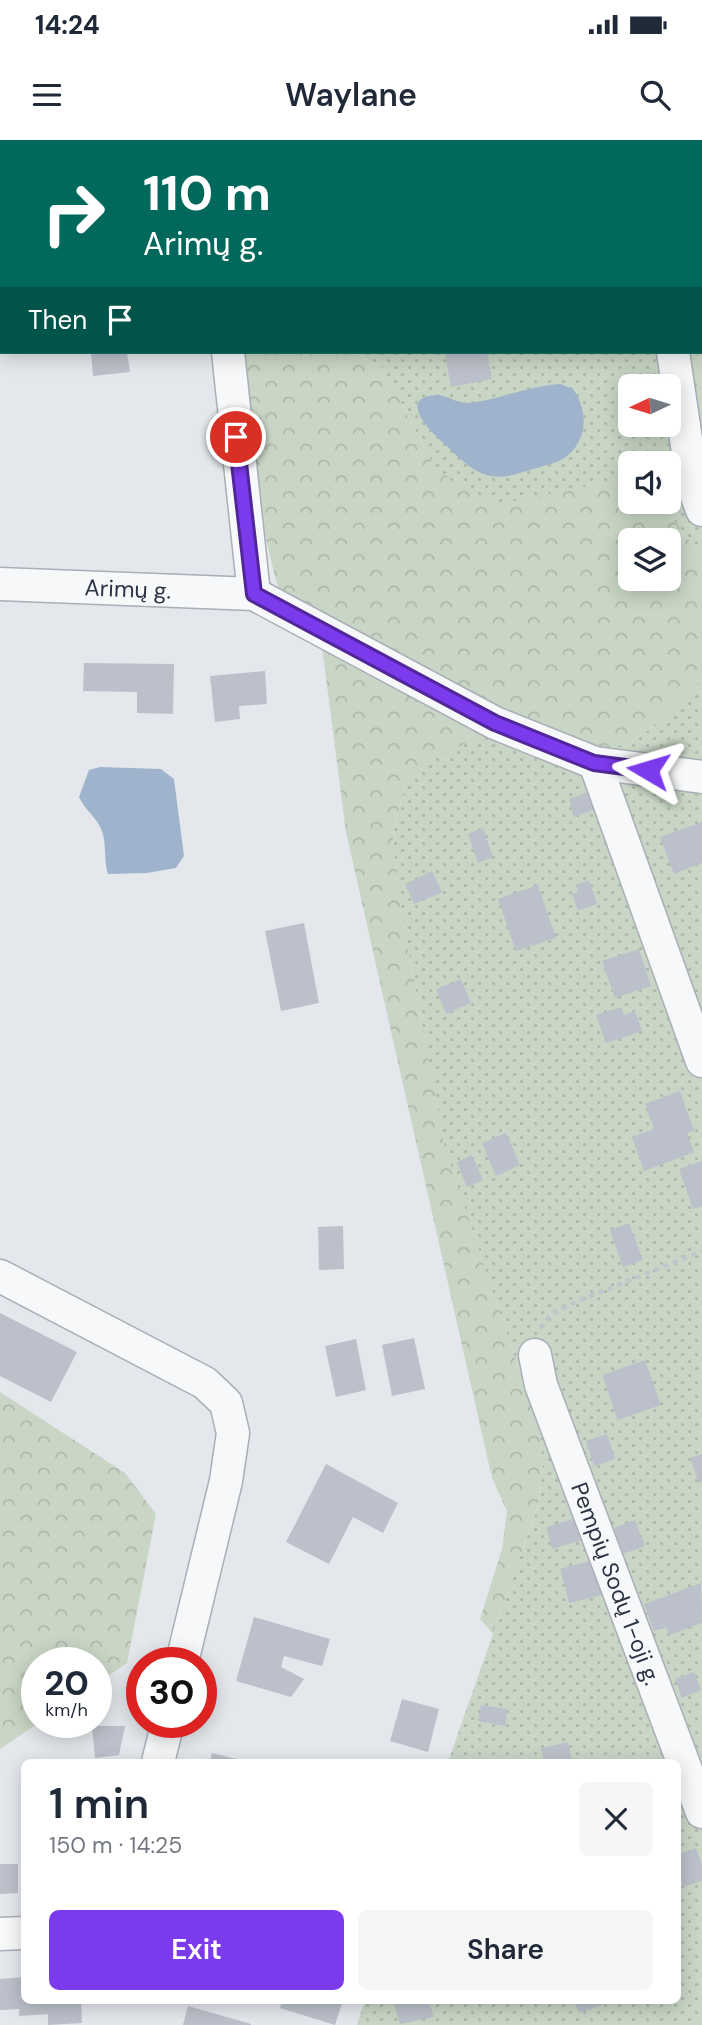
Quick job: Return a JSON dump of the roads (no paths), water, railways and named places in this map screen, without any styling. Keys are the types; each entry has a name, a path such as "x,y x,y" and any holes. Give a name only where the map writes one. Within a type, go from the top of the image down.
{"street":[{"path":"228,354 254,594"},
{"path":"673,354 693,486 702,510"},
{"name":"Arimų g.","path":"0,584 254,594 495,723 594,763 702,777"},
{"path":"594,763 702,1061"},
{"path":"0,1276 205,1383 226,1404 233,1433 226,1481 186,1647"},
{"name":"Pempių Sodų 1-oji g.","path":"535,1355 541,1385 702,1812"},
{"path":"159,1759 164,1738"},
{"path":"0,1934 21,1933"}],"water":[{"path":"560,384 573,389 582,407 583,426 577,444 560,461 507,476 496,477 477,471 434,434 419,414 419,401 425,397 436,395 469,403"},
{"path":"100,767 161,769 174,779 184,856 176,868 147,873 108,874 102,831 79,797 89,770"}]}
